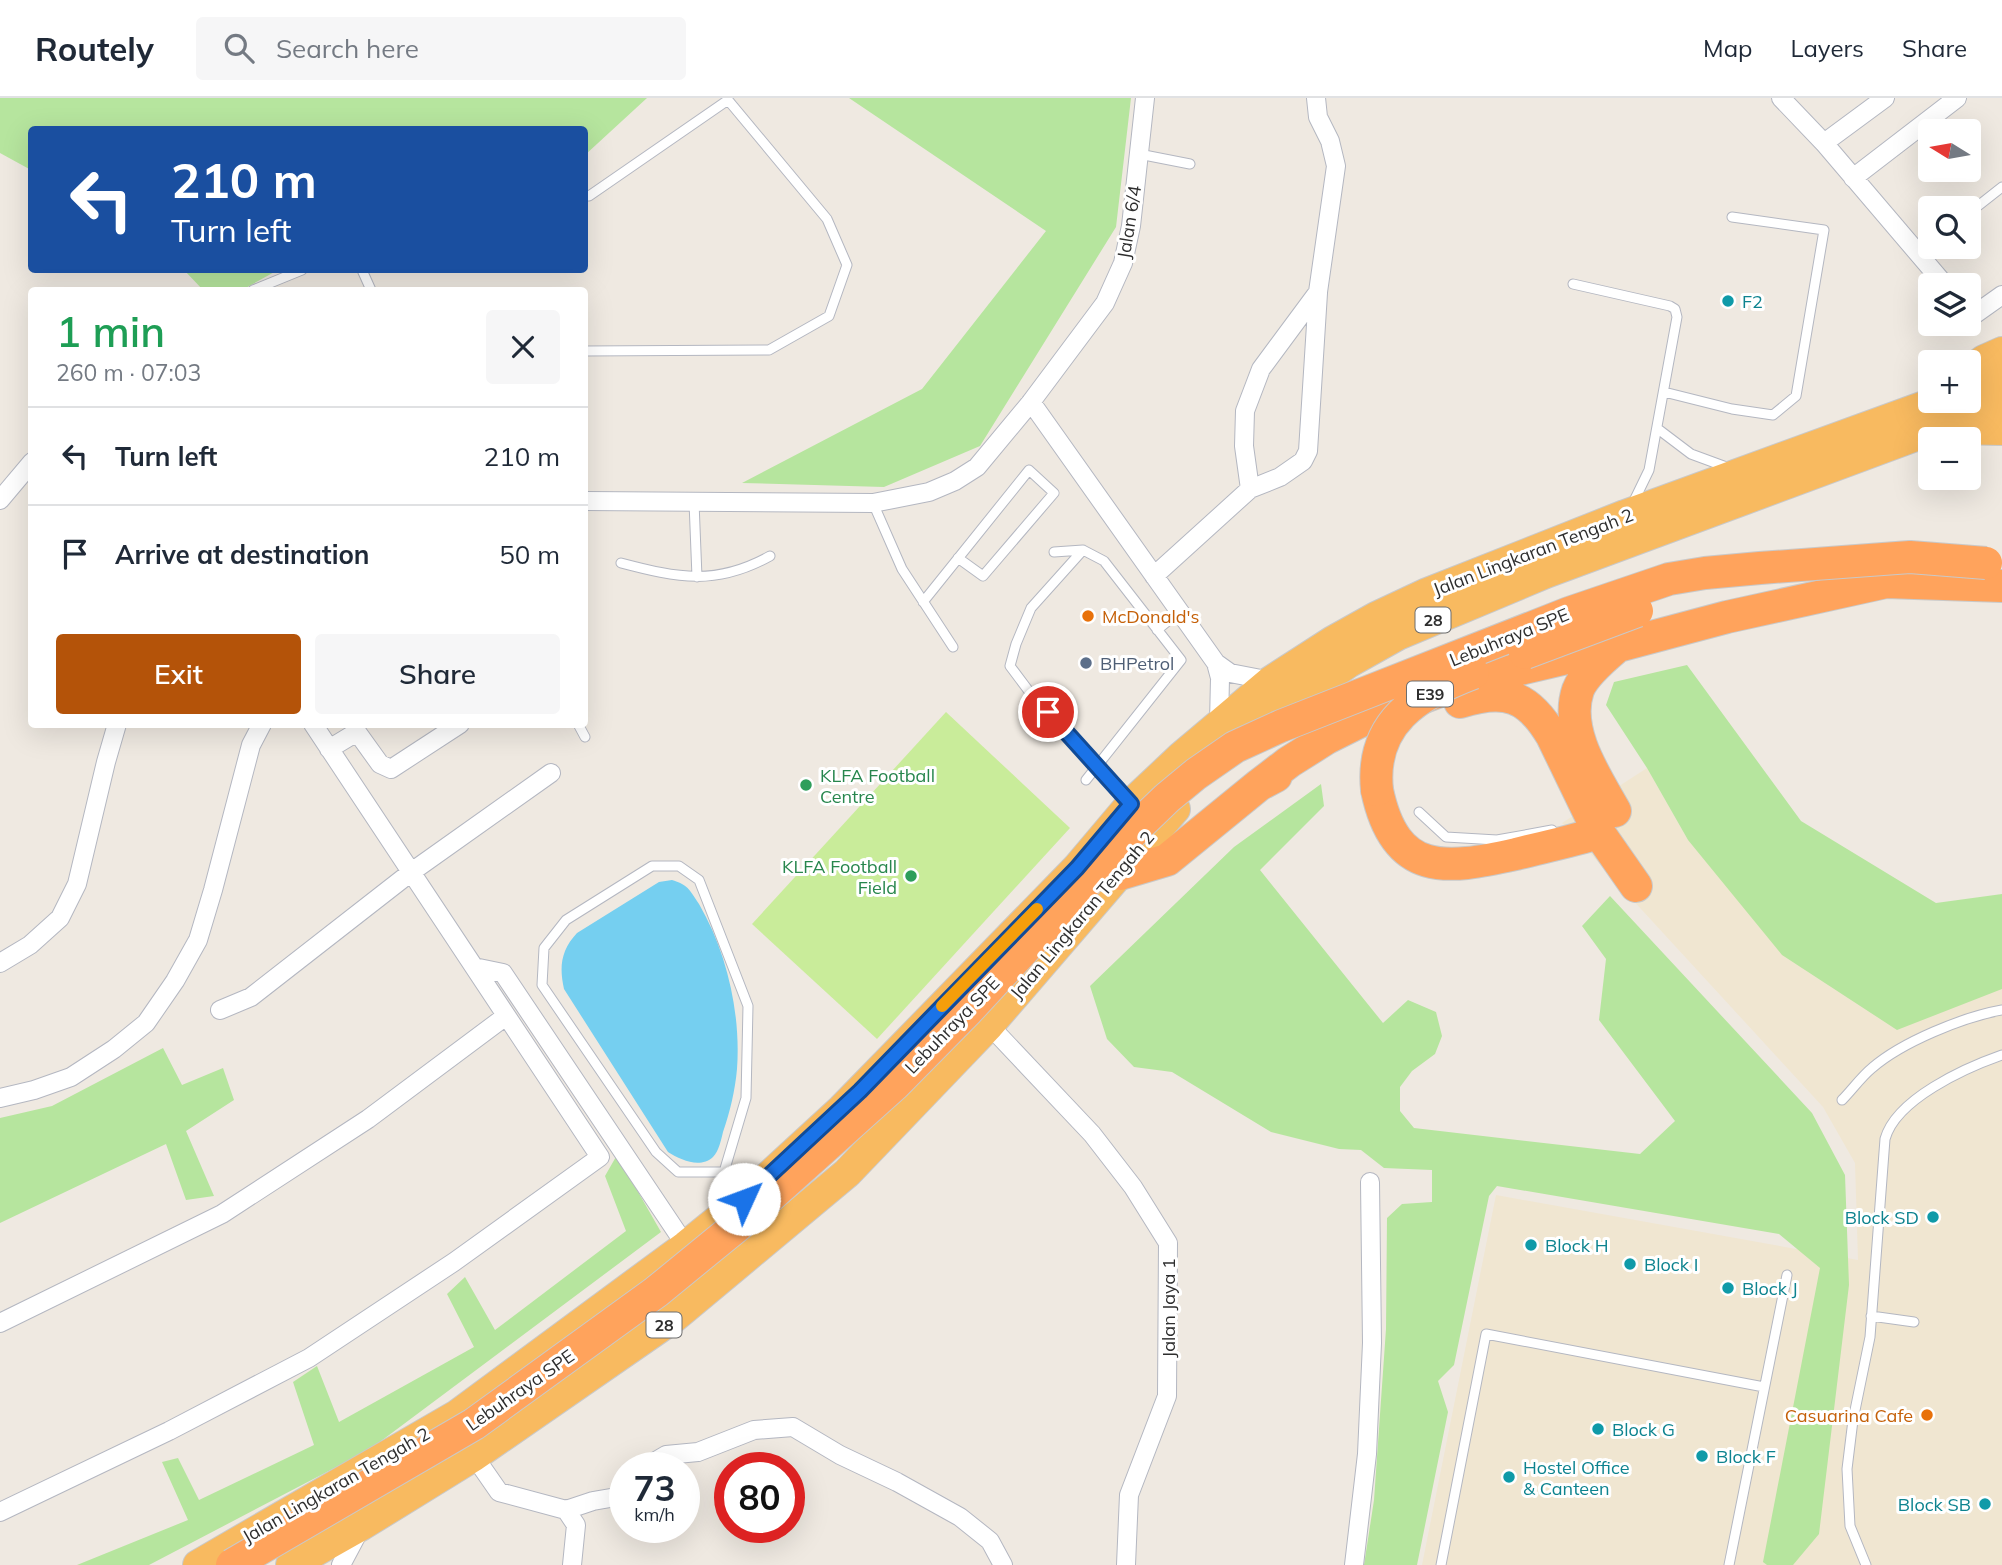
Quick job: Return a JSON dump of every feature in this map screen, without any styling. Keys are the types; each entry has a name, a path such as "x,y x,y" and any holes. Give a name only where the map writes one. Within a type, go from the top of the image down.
{"highway":[{"path":"1981,362 2002,352"},
{"path":"1981,385 2002,377"},
{"name":"Jalan Lingkaran Tengah 2","path":"1981,406 2002,404"},
{"name":"Jalan Lingkaran Tengah 2","path":"198,1565 457,1415 686,1246 744,1199 842,1109 1077,868 1131,804 1219,723 1271,681 1333,641 1425,594 1625,515 1921,413"},
{"name":"Jalan Lingkaran Tengah 2","path":"291,1565 474,1456 672,1319 847,1172 989,1025 1157,828 1211,772 1292,702 1348,663 1386,641 1924,413"},
{"path":"1946,413 2002,430"},
{"name":"Lebuhraya SPE","path":"232,1565 474,1424 656,1292 738,1225 895,1084 1030,944 1141,823 1196,774 1235,747 1281,726 1569,613 1681,577 1910,557 1997,571"},
{"path":"1598,822 1473,863 1442,864 1414,856 1401,846 1381,809 1376,775 1383,739 1401,713 1414,702 1450,681 1760,568"},
{"name":"Lebuhraya SPE","path":"1259,785 1327,738 1366,719 1464,682 1727,617 1886,582 1997,571"},
{"path":"1598,822 1580,742 1574,727 1574,715 1579,689 1598,663 1618,646"},
{"path":"1120,874 1167,860 1259,785 1366,733 1481,695 1504,695 1532,709 1543,721 1636,886"}],"street":[{"name":"Jalan 6/4","path":"588,501 873,503 929,492 955,481 977,467 1031,402 1105,303 1123,263 1131,226 1145,98"},
{"path":"1153,576 1250,489 1280,477 1303,461 1308,451 1318,292 1336,166 1330,141 1318,117 1316,98"},
{"path":"1782,98 1853,178 1918,242"},
{"path":"1824,143 1885,98"},
{"path":"1853,178 1957,98"},
{"path":"1250,489 1244,446 1245,411 1261,369 1318,292"},
{"path":"1981,308 2002,295"},
{"path":"1031,402 1216,663 1230,673 1271,681"},
{"path":"0,500 28,467"},
{"path":"1216,663 1220,678 1219,723"},
{"path":"0,963 30,945 60,918 77,884 116,728"},
{"path":"0,1098 71,1077 114,1049 146,1023 175,981 198,940 214,890 238,789 251,745 260,728"},
{"path":"0,1512 170,1431 309,1358 454,1262 600,1157 316,728"},
{"path":"329,749 357,732 380,764 391,769 454,728"},
{"path":"220,1010 251,997 410,873 551,773"},
{"path":"474,967 503,973 686,1246"},
{"path":"0,1323 222,1214 368,1119 506,1016"},
{"name":"Jalan Jaya 1","path":"989,1025 1092,1134 1133,1187 1168,1243 1167,1396 1129,1495 1126,1565"},
{"path":"1354,1565 1367,1454 1372,1343 1370,1182"},
{"path":"698,1452 754,1430 793,1427 839,1455 897,1482 960,1517 990,1541 1003,1565"},
{"path":"474,1456 499,1492 566,1510 609,1498"},
{"path":"566,1510 576,1525 572,1565"},
{"path":"341,1565 362,1524"}],"lane":[{"path":"588,196 727,100 827,219 847,265 829,316 769,351 588,351"},
{"path":"1139,154 1191,164"},
{"path":"1981,204 2002,187"},
{"path":"1664,392 1732,409 1773,415 1796,396 1824,230 1732,217"},
{"path":"260,287 295,273"},
{"path":"1573,284 1670,306 1675,309 1677,317 1649,470 1638,496 1625,515"},
{"path":"1658,429 1691,454 1743,473"},
{"path":"923,602 958,558 1029,470 1054,493 983,576 958,558"},
{"path":"694,501 697,577"},
{"path":"873,503 902,569 953,648"},
{"path":"1054,552 1083,550 1104,561 1181,660 1086,780"},
{"path":"1083,550 1031,608 1010,666 1031,694 1131,804"},
{"path":"621,564 657,573 720,576 749,568 770,556"},
{"path":"1157,630 1179,612"},
{"path":"580,728 585,737"},
{"path":"1419,812 1446,837 1497,840 1558,828"},
{"path":"652,866 679,866 699,880 748,1006 746,1098 724,1172 678,1172 656,1152 542,985 544,948 566,920 652,866"},
{"path":"1842,1100 1872,1068 1912,1042 1962,1021 2002,1010"},
{"path":"1866,1565 1850,1526 1847,1469 1853,1420 1870,1337 1885,1139 1889,1126 1913,1101 1951,1077 2002,1055"},
{"path":"724,1172 744,1199"},
{"path":"1729,1565 1787,1275"},
{"path":"1871,1315 1914,1322"},
{"path":"1441,1565 1486,1334 1764,1387"}],"shaded area":[{"path":"1647,768 1688,840 2002,989 2002,1565 1422,1565 1496,1195 1858,1260 1855,1163 1823,1107 1562,823"}],"green space":[{"path":"0,98 647,98 588,152 588,126 28,126 28,168 0,153"},
{"path":"849,98 1131,98 1116,227 980,446 884,487 742,483 922,389 1046,231"},
{"path":"187,273 273,273 247,287 200,287"},
{"path":"1687,665 1801,821 1936,903 2002,894 2002,989 1897,1030 1782,955 1688,840 1647,768 1606,705 1614,682"},
{"name":"KLFA Football Field","path":"946,712 1070,828 877,1039 752,924"},
{"path":"1321,784 1324,806 1260,870 1383,1023 1408,1000 1436,1012 1442,1036 1435,1054 1412,1071 1400,1087 1400,1111 1414,1128 1640,1154 1675,1121 1599,1020 1606,959 1582,926 1610,896 1812,1113 1845,1175 1849,1285 1819,1534 1793,1565 1767,1565 1763,1562 1820,1268 1779,1234 1497,1186 1489,1196 1454,1365 1438,1381 1448,1412 1417,1565 1364,1565 1374,1500 1386,1329 1387,1218 1402,1204 1432,1202 1432,1170 1384,1168 1361,1150 1339,1149 1271,1132 1172,1072 1134,1067 1107,1039 1090,986 1234,847"},
{"path":"163,1048 182,1085 223,1068 234,1100 186,1131 214,1196 186,1200 166,1144 0,1223 0,1118 52,1106"},
{"path":"617,1155 661,1232 369,1450 149,1565 77,1565 188,1520 162,1462 178,1458 199,1500 314,1445 293,1382 317,1366 339,1422 474,1347 447,1294 465,1277 495,1330 626,1231 605,1176"}],"water":[{"path":"672,880 690,890 709,923 730,984 737,1027 735,1085 720,1145 708,1161 696,1163 668,1152 564,989 562,981 565,952 577,933 659,882"}],"slow traffic":[{"path":"942,1006 1037,909"}],"place":[{"name":"F2","path":"1728,301"},
{"name":"McDonald's","path":"1088,616"},
{"name":"BHPetrol","path":"1086,663"},
{"name":"KLFA Football Centre","path":"806,785"},
{"name":"KLFA Football Field","path":"911,876"},
{"name":"Block SD","path":"1933,1217"},
{"name":"Block H","path":"1531,1245"},
{"name":"Block I","path":"1630,1264"},
{"name":"Block J","path":"1728,1288"},
{"name":"Casuarina Cafe","path":"1927,1415"},
{"name":"Block G","path":"1598,1429"},
{"name":"Block F","path":"1702,1456"},
{"name":"Hostel Office & Canteen","path":"1509,1477"},
{"name":"Block SB","path":"1985,1504"}],"route":[{"path":"744,1199 860,1091 1077,868 1131,804 1048,712"}]}
